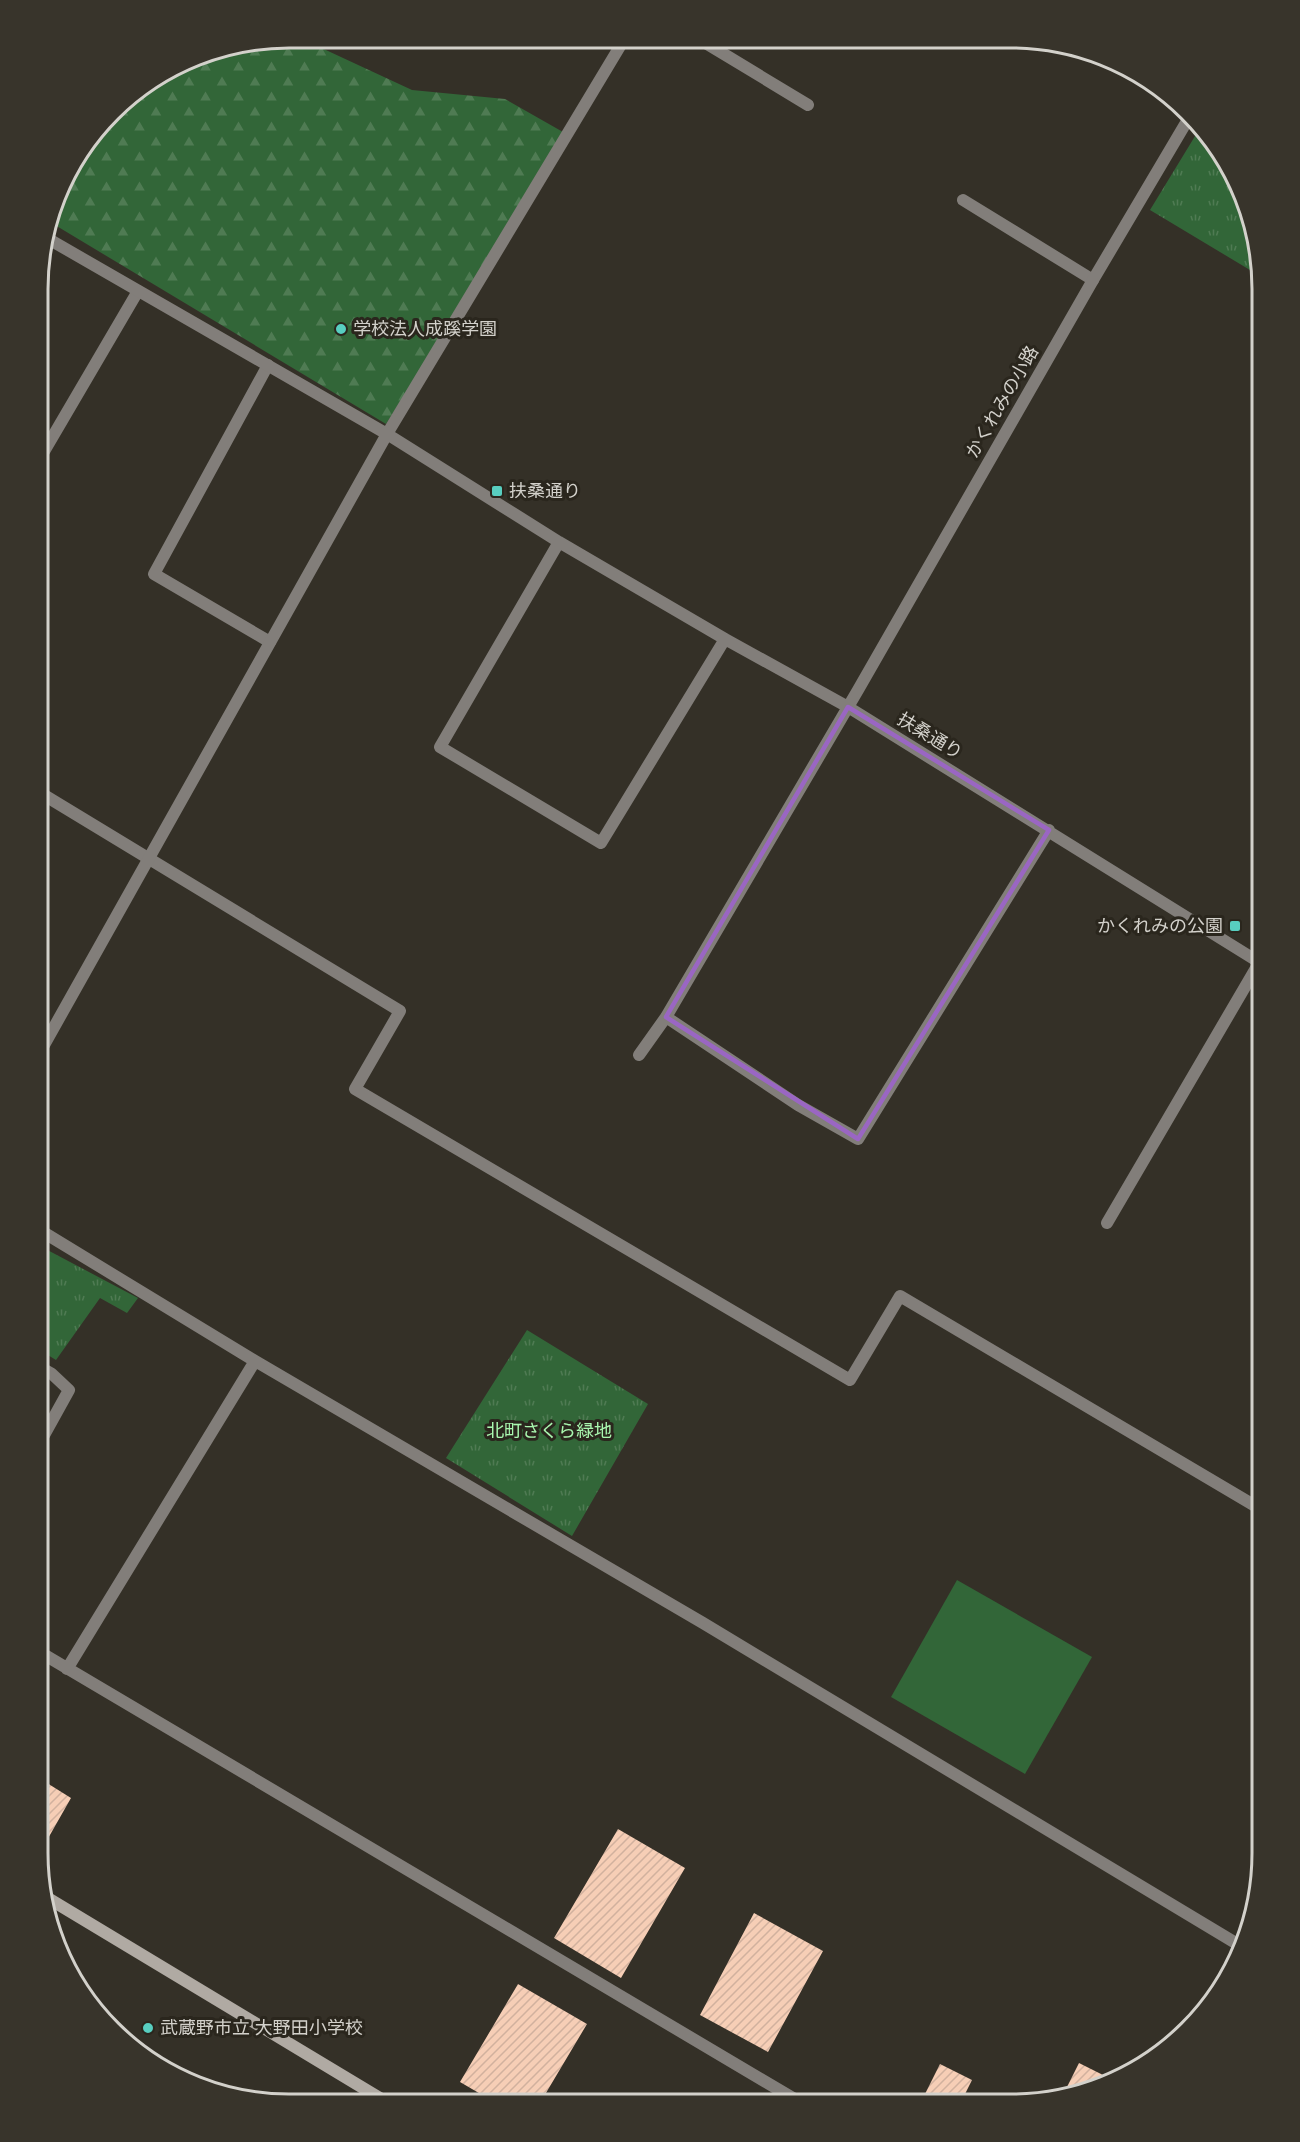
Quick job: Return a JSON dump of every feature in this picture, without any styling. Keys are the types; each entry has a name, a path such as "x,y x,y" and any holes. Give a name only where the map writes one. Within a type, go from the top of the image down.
{"street":[{"path":"48,1038 387,434 620,48"},
{"path":"714,48 808,105"},
{"name":"かくれみの小路","path":"639,1056 666,1017 848,707 1186,124"},
{"path":"963,200 1093,280"},
{"name":"扶桑通り","path":"53,242 387,434 559,542 725,639 848,707 1252,958"},
{"path":"48,445 138,291"},
{"path":"268,365 154,574 270,642"},
{"path":"559,542 440,747 601,843 725,639"},
{"path":"48,797 400,1011 355,1089 850,1380 900,1296 1252,1504"},
{"path":"666,1017 798,1105 858,1139 1049,830"},
{"path":"1107,1223 1252,979"},
{"path":"48,1235 255,1360 703,1623 1235,1943"},
{"path":"67,1669 255,1360"},
{"path":"48,1372 69,1390 48,1428"},
{"path":"48,1657 786,2094"},
{"path":"53,1901 373,2094"}],"highlighted area":[{"path":"848,707 1049,830 858,1139 666,1017"}],"green space":[{"name":"学校法人成蹊学園","path":"322,48 412,90 505,99 570,136 386,424 56,226 66,197 80,168 98,142 130,108 168,80 197,66 226,56 257,50"},
{"path":"1196,135 1220,168 1234,197 1244,226 1251,271 1150,210"},
{"path":"48,1250 138,1298 127,1313 100,1298 56,1360 48,1355"},
{"name":"北町さくら緑地","path":"527,1330 648,1404 572,1536 446,1458"},
{"path":"957,1580 1092,1657 1025,1774 891,1697"}],"building":[{"path":"48,1784 71,1798 48,1838"},
{"path":"618,1829 685,1868 621,1978 554,1938"},
{"path":"754,1913 823,1951 768,2052 700,2015"},
{"path":"518,1984 587,2024 545,2094 481,2094 460,2082"},
{"path":"1079,2063 1104,2076 1074,2086 1067,2087"},
{"path":"940,2064 972,2080 965,2094 925,2094"}],"place":[{"name":"学校法人成蹊学園","path":"341,329"},
{"name":"扶桑通り","path":"497,491"},
{"name":"かくれみの公園","path":"1235,926"},
{"name":"武蔵野市立 大野田小学校","path":"148,2028"}]}
